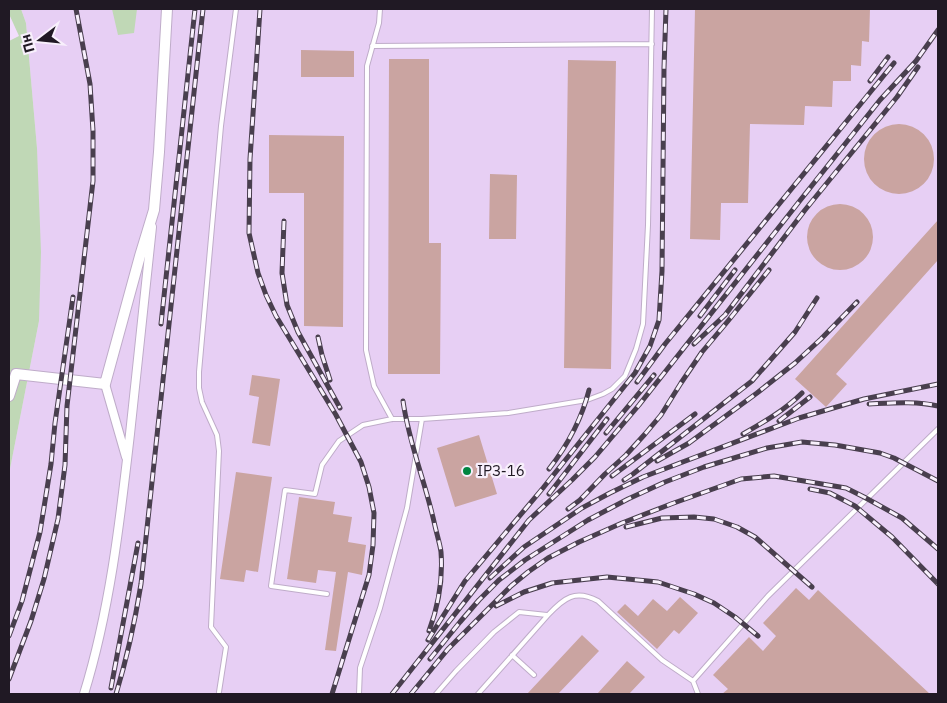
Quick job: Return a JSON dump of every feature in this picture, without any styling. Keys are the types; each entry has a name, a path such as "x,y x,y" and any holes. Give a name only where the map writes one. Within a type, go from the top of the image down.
{"street":[{"path":"84,694 94,661 120,525 154,210 167,9"},
{"path":"127,462 106,384 154,210"},
{"path":"9,396 12,374 106,384"}],"lane":[{"path":"219,692 226,647 210,627 219,451 217,435 202,402 199,388 199,372 221,126 236,9"},
{"path":"380,9 379,23 367,66 366,350 374,386 392,419"},
{"path":"327,594 271,586 285,490 315,494 322,465 339,441 364,425 392,419 422,419 508,413 588,400 612,389 625,376 636,349 643,324 648,225 652,9"},
{"path":"372,46 652,44"},
{"path":"359,694 360,668 380,608 408,508 422,419"},
{"path":"693,681 768,596 938,429"},
{"path":"478,694 560,603 568,597 578,595 589,596 598,601 662,660 693,681 698,694"},
{"path":"436,694 494,632 519,612 548,615"},
{"path":"512,655 534,675"}],"shaded area":[{"path":"21,9 938,9 938,694 9,694 9,474 39,321 37,148 26,23"}],"green space":[{"path":"9,9 21,9 26,23 37,148 41,252 39,321 9,474 9,41 19,36 9,14"},
{"path":"112,9 137,9 134,33 118,35"}],"building":[{"path":"695,9 870,9 869,42 862,41 861,66 851,65 851,81 833,81 832,107 805,106 804,125 750,124 748,203 721,203 720,240 690,239"},
{"path":"301,50 354,51 354,77 301,77"},
{"path":"389,59 429,59 429,243 441,243 440,374 388,374"},
{"path":"568,60 616,61 611,369 564,368"},
{"path":"899,124 912,127 924,134 931,146 934,159 931,172 924,184 912,191 899,194 886,191 874,184 867,172 864,159 867,146 874,134 886,127"},
{"path":"269,135 344,136 343,327 304,326 304,193 269,193"},
{"path":"490,174 517,175 516,239 489,239"},
{"path":"833,204 847,204 859,209 868,218 873,230 871,250 864,261 847,270 833,270 821,265 812,256 807,244 807,230 812,218 821,209"},
{"path":"938,220 938,260 836,374 847,384 826,407 795,379"},
{"path":"252,375 280,379 270,446 252,443 259,397 249,395"},
{"name":"ІРЗ-16","path":"479,435 497,494 455,507 437,448"},
{"path":"236,472 272,477 258,572 246,570 244,582 220,579"},
{"path":"299,497 335,502 333,514 352,517 348,542 366,545 362,575 348,572 336,651 325,650 336,572 318,570 316,583 287,579"},
{"path":"796,588 809,600 818,590 930,694 722,694 728,689 713,675 749,637 763,651 776,636 763,623"},
{"path":"680,597 698,613 679,634 674,630 657,649 617,612 625,604 638,616 653,599 667,611"},
{"path":"582,635 599,651 558,694 527,694"},
{"path":"627,661 645,677 629,694 597,694"}],"railway":[{"path":"9,679 31,621 44,579 58,519 65,465 67,406 93,181 93,131 90,84 76,9"},
{"path":"161,324 195,9"},
{"path":"116,694 124,667 141,584 203,9"},
{"path":"260,9 250,159 249,233 258,273 276,316 336,415 361,462 369,487 374,513 373,545 369,575 332,694"},
{"path":"428,640 465,581 543,488 635,373 650,346 659,320 662,271 666,9"},
{"path":"392,694 529,520 595,457 639,405 880,100 916,61 938,30"},
{"path":"870,81 888,57"},
{"path":"637,382 665,344 894,63"},
{"path":"694,344 725,315 805,210 897,97 918,67"},
{"path":"284,221 282,273 287,305 298,332 340,408"},
{"path":"700,316 735,270"},
{"path":"568,509 580,500 626,455 661,415 702,352 769,270"},
{"path":"9,636 22,601 40,532 73,297"},
{"path":"624,480 752,381 795,332 817,298"},
{"path":"657,461 689,443 795,363 857,302"},
{"path":"318,337 330,380"},
{"path":"606,433 654,375"},
{"path":"490,578 524,547 582,508 643,477 799,418 864,399 938,384"},
{"path":"549,469 573,431 589,390"},
{"path":"743,434 781,410 802,393"},
{"path":"779,421 810,397"},
{"path":"403,401 409,433 441,552 439,592 429,631"},
{"path":"869,404 913,403 938,406"},
{"path":"612,476 695,414"},
{"path":"549,494 607,419"},
{"path":"430,659 479,600 499,580 525,560 588,520 628,499 704,467 767,448 802,442 835,445 880,453 894,458 938,481"},
{"path":"411,694 448,649 511,586 548,558 622,523 741,479 774,476 846,488 902,518 938,549"},
{"path":"810,489 830,493 855,506 892,537 938,584"},
{"path":"626,527 662,518 694,517 714,519 737,527 755,537 812,587"},
{"path":"111,688 138,543"},
{"path":"496,606 524,592 552,583 607,577 658,582 714,603 758,636"}],"place":[{"name":"ІРЗ-16","path":"467,471"}]}
